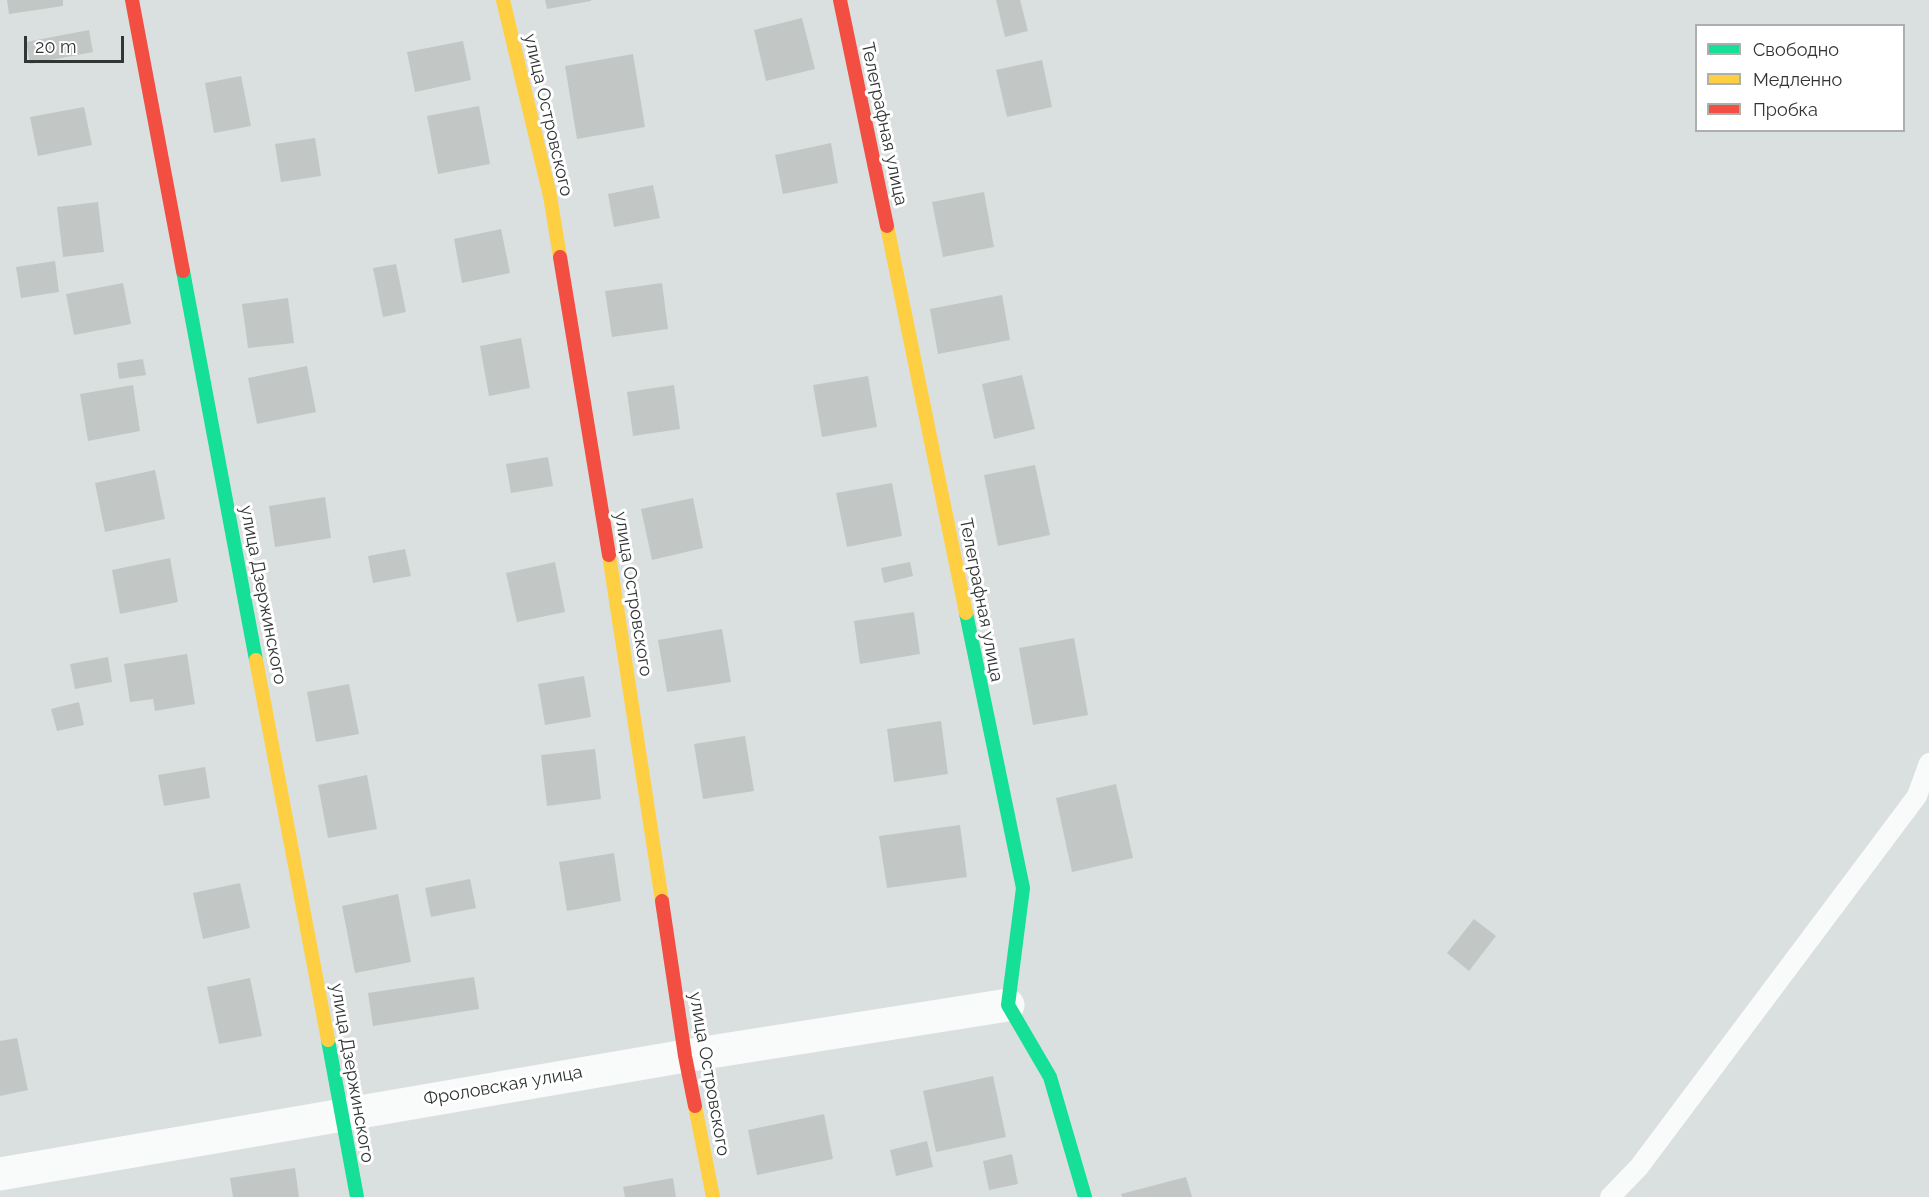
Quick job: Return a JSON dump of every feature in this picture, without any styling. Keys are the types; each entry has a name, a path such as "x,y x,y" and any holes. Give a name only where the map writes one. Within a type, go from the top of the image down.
{"street":[{"name":"улица Дзержинского","path":"132,0 357,1197"},
{"name":"улица Островского","path":"503,0 550,196 611,568 685,1056 713,1197"},
{"name":"Телеграфная улица","path":"840,0 1023,888 1008,1005"},
{"name":"Фроловская улица","path":"0,1174 342,1113 1008,1005"},
{"path":"1008,1005 1050,1077 1085,1197"}],"lane":[{"path":"1610,1197 1639,1167 1917,796 1929,763"}],"building":[{"path":"7,0 63,0 63,6 9,14"},
{"path":"545,0 591,0 591,1 547,9"},
{"path":"996,0 1020,0 1028,31 1005,37"},
{"path":"802,18 815,69 766,81 754,30"},
{"path":"89,30 93,52 30,64 26,42"},
{"path":"463,41 471,80 415,92 407,52"},
{"path":"633,54 645,127 577,139 565,66"},
{"path":"1042,60 1052,107 1007,117 996,70"},
{"path":"241,76 251,126 214,133 205,83"},
{"path":"479,106 490,164 438,174 427,116"},
{"path":"84,107 92,145 38,156 30,117"},
{"path":"315,138 321,176 281,182 275,144"},
{"path":"831,143 838,183 783,194 775,155"},
{"path":"653,185 660,218 614,227 608,194"},
{"path":"984,192 994,247 943,257 932,202"},
{"path":"98,202 104,252 63,257 57,207"},
{"path":"501,229 510,273 462,283 454,239"},
{"path":"55,261 59,292 21,298 16,267"},
{"path":"396,264 406,312 383,317 373,268"},
{"path":"123,283 131,324 74,335 66,294"},
{"path":"662,283 668,329 612,337 605,291"},
{"path":"1002,295 1010,340 938,354 930,309"},
{"path":"288,298 294,343 248,348 242,304"},
{"path":"521,338 530,388 489,396 480,346"},
{"path":"143,359 146,375 119,379 117,363"},
{"path":"307,366 316,412 257,424 248,378"},
{"path":"1022,375 1035,429 994,439 982,384"},
{"path":"868,376 877,427 822,437 813,385"},
{"path":"133,385 140,431 88,441 80,394"},
{"path":"674,385 680,429 633,436 627,392"},
{"path":"548,457 553,486 511,493 506,464"},
{"path":"1035,465 1050,535 998,546 984,475"},
{"path":"155,470 165,519 105,532 95,483"},
{"path":"892,483 902,536 847,547 836,493"},
{"path":"325,497 331,538 275,547 269,506"},
{"path":"693,498 703,548 652,560 641,509"},
{"path":"405,549 411,576 373,583 368,556"},
{"path":"170,558 178,602 120,614 112,570"},
{"path":"555,562 565,612 517,622 506,573"},
{"path":"910,562 913,576 884,583 881,568"},
{"path":"914,612 920,654 860,664 854,621"},
{"path":"722,629 731,682 667,692 658,640"},
{"path":"1074,638 1088,715 1033,725 1019,648"},
{"path":"187,654 195,704 155,711 153,699 130,702 124,664"},
{"path":"108,657 112,682 75,689 70,664"},
{"path":"584,676 591,717 545,725 538,684"},
{"path":"349,684 359,734 316,742 307,692"},
{"path":"79,702 84,725 57,731 51,709"},
{"path":"941,721 948,774 894,782 887,729"},
{"path":"745,736 754,791 703,799 694,744"},
{"path":"595,749 601,799 547,806 541,755"},
{"path":"205,767 210,798 164,806 158,775"},
{"path":"367,775 377,829 328,838 318,785"},
{"path":"1116,784 1133,858 1072,872 1056,798"},
{"path":"960,825 967,877 887,888 879,836"},
{"path":"614,853 621,901 567,911 559,862"},
{"path":"470,879 476,908 431,917 425,888"},
{"path":"240,883 250,928 203,939 193,893"},
{"path":"398,894 411,962 355,973 342,906"},
{"path":"1474,919 1496,936 1469,971 1447,953"},
{"path":"474,977 479,1009 373,1026 368,993"},
{"path":"250,978 262,1036 219,1044 207,987"},
{"path":"17,1038 28,1090 0,1096 0,1041"},
{"path":"993,1076 1006,1137 936,1152 923,1091"},
{"path":"824,1114 833,1159 757,1175 748,1130"},
{"path":"927,1141 933,1167 896,1176 890,1150"},
{"path":"1012,1154 1018,1184 989,1190 983,1161"},
{"path":"295,1168 299,1197 233,1197 230,1178"},
{"path":"1186,1177 1192,1197 1122,1197 1121,1194"},
{"path":"673,1178 676,1197 625,1197 623,1187"}],"traffic: fast":[{"path":"183,271 256,660"},
{"path":"966,613 1023,888 1008,1005 1050,1077 1085,1197"},
{"path":"328,1040 357,1197"}],"traffic: slow":[{"path":"503,0 550,196 560,257"},
{"path":"887,226 966,613"},
{"path":"609,555 662,901"},
{"path":"256,660 328,1040"},
{"path":"695,1106 713,1197"}],"traffic: jam":[{"path":"132,0 183,271"},
{"path":"840,0 887,226"},
{"path":"560,257 609,555"},
{"path":"662,901 685,1056 695,1106"}]}
